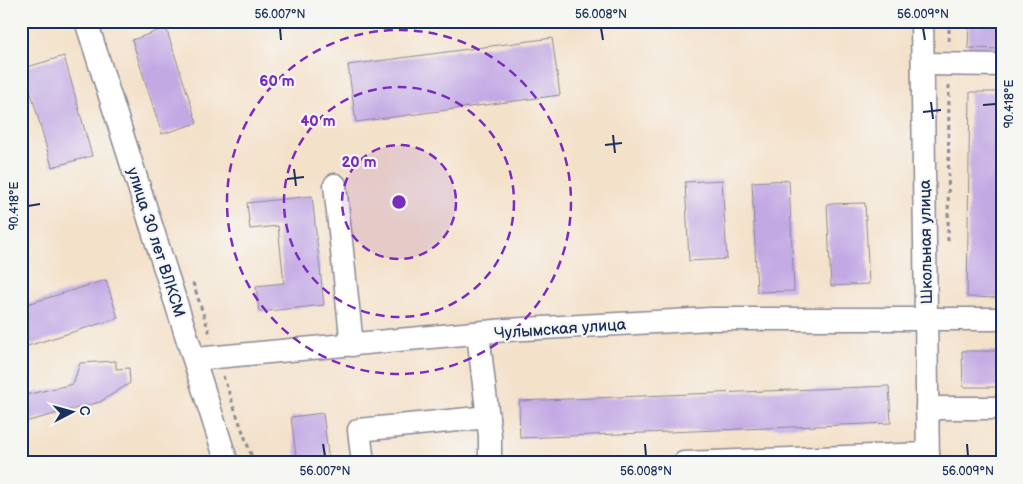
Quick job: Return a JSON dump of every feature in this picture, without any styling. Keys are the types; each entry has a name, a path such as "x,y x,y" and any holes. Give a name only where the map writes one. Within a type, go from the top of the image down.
{"street":[{"name":"улица 30 лет ВЛКСМ","path":"86,21 228,463"},
{"name":"Школьная улица","path":"922,21 928,458"},
{"path":"923,64 1002,65"},
{"path":"335,185 352,345"},
{"name":"Чулымская улица","path":"195,359 478,333 711,319 1002,319"},
{"path":"478,333 490,436 490,463"},
{"path":"927,408 1002,408"},
{"path":"362,463 358,430 488,416"},
{"path":"684,463 928,458"}],"path":[{"path":"948,250 949,21"}],"building":[{"path":"969,21 1002,21 1002,49 968,48"},
{"path":"166,28 197,123 162,134 132,40"},
{"path":"552,38 560,95 356,122 348,65"},
{"path":"64,56 92,156 52,167 24,68"},
{"path":"970,92 1002,92 1002,298 967,297"},
{"path":"722,180 727,259 689,261 685,182"},
{"path":"789,180 794,291 757,292 752,182"},
{"path":"312,196 324,305 259,312 256,286 284,283 278,226 250,229 247,203"},
{"path":"865,203 869,284 831,286 827,204"},
{"path":"106,280 118,318 21,348 21,306"},
{"path":"962,351 1002,351 1002,387 963,387"},
{"path":"116,361 116,369 129,368 130,383 100,402 21,423 21,396 73,384 80,363"},
{"path":"889,386 891,423 520,438 519,401"},
{"path":"323,413 329,463 297,463 291,417"}]}
